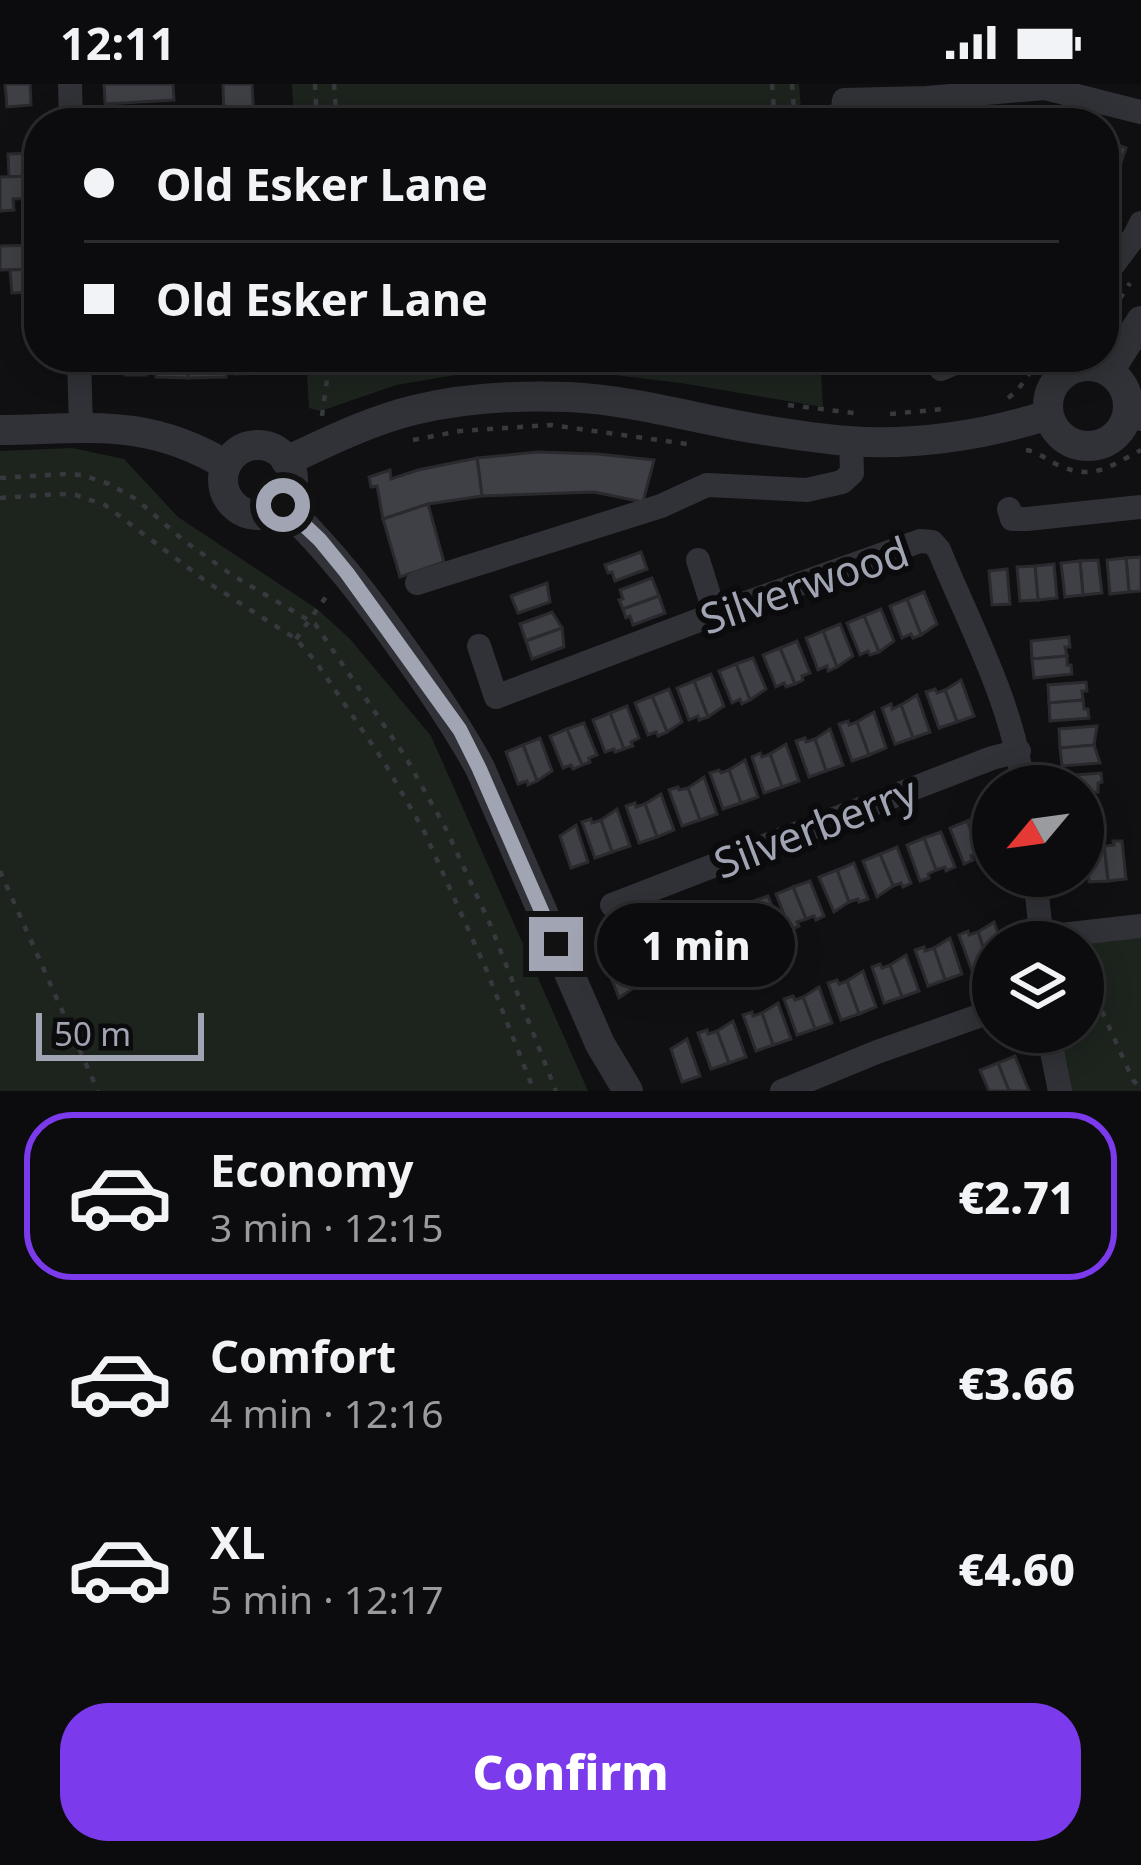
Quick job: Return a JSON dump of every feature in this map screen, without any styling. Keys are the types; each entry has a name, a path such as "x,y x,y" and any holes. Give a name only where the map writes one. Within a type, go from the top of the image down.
{"street":[{"path":"842,102 1045,86 1141,112"},
{"path":"1119,257 1141,223"},
{"path":"1119,355 1141,321"},
{"path":"79,372 81,429"},
{"path":"1065,372 1052,386 1048,415 1067,440 1090,446 1112,438 1134,417 1122,384 1110,372"},
{"path":"286,460 350,431 414,410 491,398 570,397 622,403 851,442 988,431 1048,415"},
{"path":"0,430 117,428 151,433 226,465"},
{"path":"417,583 661,506 706,485 807,490 842,482 852,473 851,442"},
{"path":"250,446 269,448 286,460 292,480 283,505 265,514 237,508 225,494 226,465 250,446"},
{"path":"283,505 347,573 460,730 600,1044 628,1091"},
{"path":"1009,508 1012,519 1027,519 1141,507"},
{"name":"Silverwood","path":"479,646 496,697 920,541 932,542 1019,751"},
{"path":"698,560 715,614"},
{"path":"1019,751 1021,765"},
{"name":"Silverberry","path":"612,905 1019,751"},
{"path":"1104,931 1141,926"},
{"path":"782,1091 972,1018"},
{"path":"1052,1053 1060,1091"}],"path":[{"path":"1119,300 1132,280"},
{"path":"322,416 328,372"},
{"path":"397,443 460,430 551,425 705,447"},
{"path":"1018,450 1032,450 1086,474 1117,465 1141,450"},
{"path":"0,478 65,474 109,484 136,499 232,575 322,633 394,739 446,829 490,924 556,1091"},
{"path":"0,498 76,495 105,506 207,583 296,638 383,762 424,832 534,1091"},
{"path":"296,638 337,581"},
{"path":"0,871 98,1091"},
{"path":"1104,1016 1141,1089"}],"shaded area":[{"path":"292,84 799,84 801,108 293,108"},
{"path":"307,372 473,372 396,385 321,411 309,408"},
{"path":"589,372 821,372 823,407"},
{"path":"72,448 124,459 178,517 317,609 350,639 431,736 588,1091 0,1091 0,451"},
{"path":"1141,934 1141,1091 1069,1091 1064,1053 1104,1053 1104,939"}],"building":[{"path":"5,84 30,84 31,105 7,107"},
{"path":"104,84 173,84 174,100 105,104"},
{"path":"223,84 252,84 253,108 224,108"},
{"path":"24,153 24,176 9,177 8,154"},
{"path":"24,176 24,198 13,199 14,210 0,211 0,177"},
{"path":"24,245 24,269 0,270 0,246"},
{"path":"24,269 24,293 12,293 10,270"},
{"path":"156,372 188,372 188,378 156,377"},
{"path":"188,372 226,372 226,377 188,378"},
{"path":"537,452 654,460 643,502 594,492 482,496 477,458"},
{"path":"477,458 482,496 428,504 383,519 377,486 371,487 369,477 390,470 391,479"},
{"path":"428,504 444,562 400,577 383,519"},
{"path":"641,552 647,569 615,581 612,572 608,573 605,565"},
{"path":"1141,557 1141,591 1129,592 1126,558"},
{"path":"1126,558 1129,592 1110,594 1107,560"},
{"path":"1098,560 1102,593 1083,595 1080,561"},
{"path":"1080,561 1083,595 1065,597 1061,563"},
{"path":"1054,564 1057,598 1038,600 1035,566"},
{"path":"1035,566 1038,600 1020,601 1017,567"},
{"path":"1007,569 1010,604 992,605 989,571"},
{"path":"652,578 659,596 623,609 620,590"},
{"path":"547,583 550,602 518,613 511,596"},
{"path":"924,592 937,624 921,635 907,599"},
{"path":"659,596 665,613 633,625 630,616 626,618 623,609"},
{"path":"907,599 921,635 913,638 911,634 902,638 890,606"},
{"path":"881,609 894,641 879,652 864,616"},
{"path":"552,612 562,628 526,641 520,624"},
{"path":"864,616 879,652 870,655 868,651 860,655 847,623"},
{"path":"840,624 853,656 837,667 823,631"},
{"path":"562,628 564,647 532,659 526,641"},
{"path":"823,631 837,667 828,671 827,666 818,670 806,638"},
{"path":"1069,637 1067,656 1032,659 1031,641"},
{"path":"797,641 810,673 795,684 780,648"},
{"path":"780,648 795,684 786,687 784,683 776,687 763,655"},
{"path":"1067,656 1072,674 1034,678 1032,659"},
{"path":"753,658 766,689 750,700 736,664"},
{"path":"736,664 750,700 742,704 740,699 732,703 719,671"},
{"path":"711,674 724,706 708,717 694,681"},
{"path":"961,680 974,716 957,722 945,690"},
{"path":"694,681 708,717 689,720 677,688"},
{"path":"1086,682 1083,700 1049,703 1048,685"},
{"path":"669,689 682,722 667,732 652,696"},
{"path":"935,689 937,693 945,690 957,722 939,728 926,692"},
{"path":"917,695 930,732 913,738 901,705"},
{"path":"652,696 667,732 658,736 656,732 648,735 635,703"},
{"path":"1083,700 1089,718 1050,721 1049,703"},
{"path":"891,704 892,709 901,705 913,738 895,744 882,708"},
{"path":"627,706 639,738 624,749 610,713"},
{"path":"874,712 886,748 869,755 857,722"},
{"path":"610,713 624,749 605,752 593,720"},
{"path":"848,721 849,725 857,722 869,755 852,761 839,724"},
{"path":"584,723 597,755 582,765 567,729"},
{"path":"1097,726 1094,745 1060,748 1059,729"},
{"path":"567,729 582,765 573,769 571,765 563,768 550,736"},
{"path":"830,729 843,765 826,771 815,739"},
{"path":"540,738 552,771 537,781 523,745"},
{"path":"805,738 806,742 815,739 826,771 809,777 796,741"},
{"path":"786,744 799,781 782,787 770,754"},
{"path":"523,745 537,781 528,785 527,781 518,784 506,752"},
{"path":"1094,745 1100,763 1062,765 1060,748"},
{"path":"760,753 762,757 770,754 782,787 764,793 752,757"},
{"path":"745,760 758,797 741,803 729,770"},
{"path":"729,770 741,803 723,809 710,773"},
{"path":"704,777 717,814 700,820 688,788"},
{"path":"688,788 700,820 682,826 669,790"},
{"path":"661,794 674,830 657,837 645,804"},
{"path":"635,803 636,807 645,804 657,837 639,843 626,806"},
{"path":"617,809 630,846 612,852 601,820"},
{"path":"591,819 592,823 601,820 612,852 595,858 582,822"},
{"path":"967,821 972,860 964,864 950,828"},
{"path":"576,825 588,862 571,868 560,836"},
{"path":"941,832 955,867 946,871 945,867 936,870 924,838"},
{"path":"924,838 936,870 920,881 907,845"},
{"path":"1113,841 1122,841 1126,879 1108,881 1104,846 1114,845"},
{"path":"897,847 911,883 903,887 901,883 893,886 880,854"},
{"path":"880,854 893,886 877,897 863,861"},
{"path":"854,863 868,899 849,902 837,870"},
{"path":"837,870 849,902 834,912 819,877"},
{"path":"810,881 824,916 816,920 814,916 806,919 793,887"},
{"path":"793,887 806,919 790,930 776,894"},
{"path":"768,896 783,931 774,935 772,931 764,934 751,902"},
{"path":"751,902 764,934 748,945 734,909"},
{"path":"725,917 739,952 731,956 729,952 721,955 708,923"},
{"path":"708,923 721,955 705,966 691,930"},
{"path":"681,934 696,969 687,973 685,969 677,972 664,941"},
{"path":"972,934 972,971 959,935"},
{"path":"950,938 962,974 945,980 934,948"},
{"path":"664,941 677,972 661,983 647,947"},
{"path":"924,947 925,951 934,948 945,980 928,986 915,950"},
{"path":"640,949 654,984 645,988 644,984 635,987 623,956"},
{"path":"906,955 919,991 902,997 890,965"},
{"path":"623,956 635,987 619,998 605,962"},
{"path":"880,964 882,968 890,965 902,997 884,1003 872,967"},
{"path":"863,971 876,1007 859,1014 847,981"},
{"path":"837,980 839,984 847,981 859,1014 841,1020 828,983"},
{"path":"819,987 832,1023 815,1029 803,997"},
{"path":"793,996 795,1000 803,997 815,1029 797,1035 784,999"},
{"path":"778,1003 791,1039 773,1045 762,1013"},
{"path":"752,1012 753,1016 762,1013 773,1045 756,1051 743,1015"},
{"path":"733,1021 746,1057 729,1063 717,1031"},
{"path":"707,1030 708,1034 717,1031 729,1063 711,1069 698,1033"},
{"path":"687,1039 700,1076 682,1082 671,1049"},
{"path":"1015,1056 1029,1091 1009,1091 998,1063"},
{"path":"998,1063 1009,1091 989,1091 980,1070"}],"route":[{"path":"283,505 347,573 460,730 556,944"}]}
